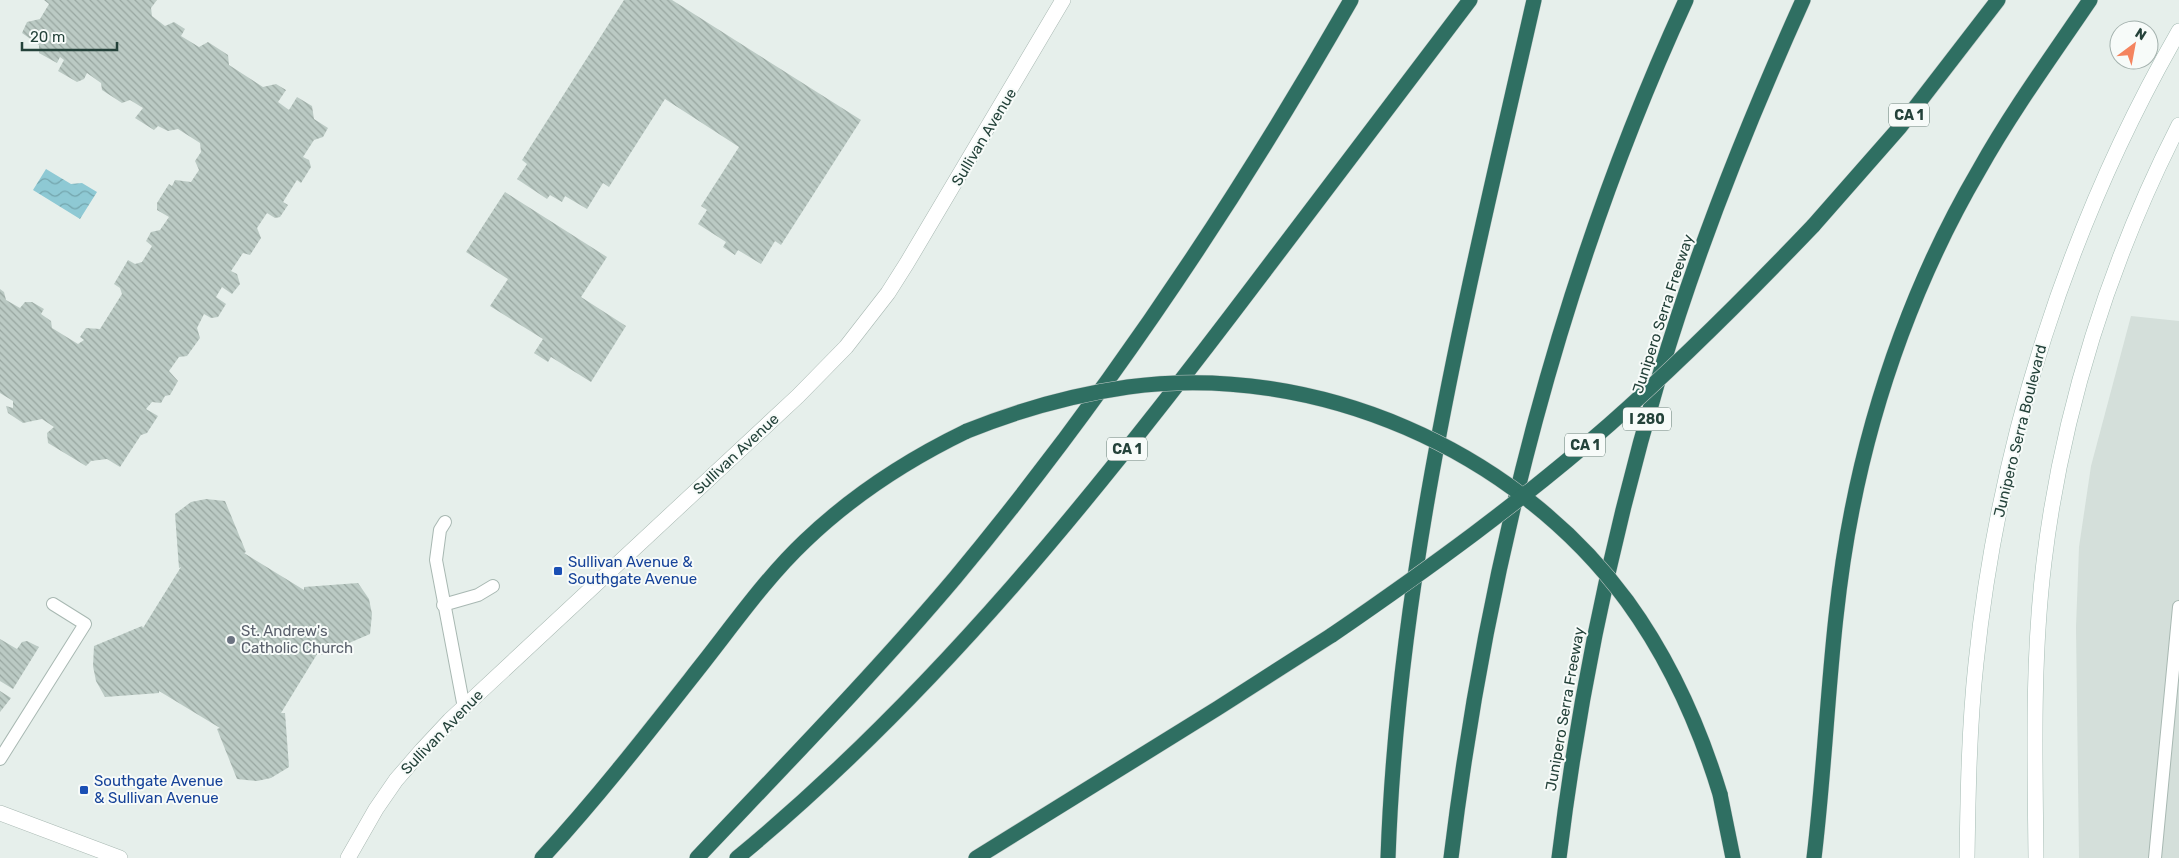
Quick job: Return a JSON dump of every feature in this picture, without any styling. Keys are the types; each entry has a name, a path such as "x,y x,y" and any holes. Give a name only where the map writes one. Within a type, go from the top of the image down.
{"highway":[{"path":"697,858 908,633 985,540 1070,432 1179,277 1277,123 1351,0"},
{"name":"CA 1","path":"738,858 893,714 986,616 1057,535 1203,353 1470,0"},
{"path":"1388,858 1398,718 1412,590 1423,519 1450,376 1534,0"},
{"path":"1451,858 1468,738 1493,601 1542,397 1605,199 1656,68 1686,0"},
{"name":"Junipero Serra Freeway","path":"1559,858 1570,774 1594,638 1643,434 1661,372 1709,230 1749,124 1803,0"},
{"name":"CA 1","path":"976,858 1193,724 1332,635 1477,531 1608,426 1711,331 1814,226 1900,127 1998,0"},
{"path":"1814,858 1833,641 1843,557 1860,471 1876,412 1909,316 1952,220 2007,122 2090,0"},
{"path":"542,858 610,778 745,608 804,542 856,496 894,469 967,431 1006,415 1085,394 1129,387 1176,383 1222,384 1269,389 1315,397 1368,413 1442,444 1506,484 1542,510 1601,570 1626,601 1649,635 1685,700 1702,740 1720,794 1733,858"}],"main road":[{"name":"Sullivan Avenue","path":"348,858 376,809 396,780 422,750 464,708 773,420 846,347 888,293 907,264 1063,0"},
{"name":"Junipero Serra Boulevard","path":"1968,858 1969,769 1980,629 1996,526 2019,423 2049,322 2085,223 2128,127 2179,31"},
{"path":"2036,858 2034,745 2037,640 2044,562 2055,492 2081,380 2111,284 2135,220 2179,125"},
{"path":"0,813 120,858"}],"lane":[{"path":"445,522 440,530 436,560 464,708"},
{"path":"443,604 478,595 493,586"},
{"path":"0,759 85,624 53,604"},
{"path":"2155,858 2179,607"}],"shaded area":[{"path":"2131,316 2179,321 2179,858 2079,858 2076,627 2079,547 2091,466"}],"water":[{"path":"46,169 71,184 82,183 97,192 80,219 33,190"}],"building":[{"path":"44,0 157,0 151,8 152,16 165,26 174,22 185,29 181,36 199,47 208,42 228,55 229,65 263,87 276,84 286,90 278,102 289,110 297,97 312,106 314,119 328,128 323,137 314,140 303,157 309,160 311,167 301,183 297,180 283,202 288,205 280,217 275,218 267,213 257,228 261,238 250,255 243,253 231,271 237,274 240,284 232,294 222,287 216,297 226,304 218,317 211,318 204,314 197,328 200,338 187,356 179,357 169,371 178,381 170,395 165,396 161,403 152,402 146,409 158,416 147,433 141,435 120,467 107,459 91,461 86,466 48,443 47,433 54,427 42,419 23,423 8,413 6,406 13,408 13,401 0,393 0,289 4,292 6,300 20,308 25,302 32,302 44,309 41,314 51,321 52,328 78,344 84,340 80,337 86,328 100,329 122,294 120,288 114,284 128,260 135,264 142,262 152,246 146,241 151,232 160,230 169,217 157,210 157,203 169,184 172,186 175,180 191,182 199,170 195,161 201,152 200,143 178,129 168,131 158,126 154,130 135,118 143,108 130,100 122,103 102,90 101,83 87,73 84,79 77,82 58,71 64,60 60,57 57,63 39,53 39,45 22,33 27,22 40,19 49,4"},
{"path":"624,0 672,0 861,120 781,245 775,241 761,264 738,250 735,255 723,247 726,242 698,224 707,210 701,206 739,147 665,99 609,187 603,183 587,209 565,196 562,202 550,195 547,199 517,179 527,164 522,160"},
{"path":"505,192 607,257 581,297 626,326 591,382 551,357 548,362 534,353 543,339 490,306 508,279 466,252"},
{"path":"206,499 225,501 246,552 244,553 304,590 304,587 358,583 369,599 372,614 370,634 321,655 319,651 281,713 285,713 289,767 271,778 257,781 237,779 217,729 220,728 159,691 159,693 105,697 96,681 93,666 94,646 142,626 143,628 181,567 179,568 175,514 191,502"},
{"path":"0,639 17,649 22,642 27,641 39,647 13,689 0,681"},
{"path":"0,691 11,698 0,712"}],"place":[{"name":"Sullivan Avenue & Southgate Avenue","path":"558,571"},
{"name":"St. Andrew's Catholic Church","path":"231,640"},
{"name":"Southgate Avenue & Sullivan Avenue","path":"84,790"}]}
